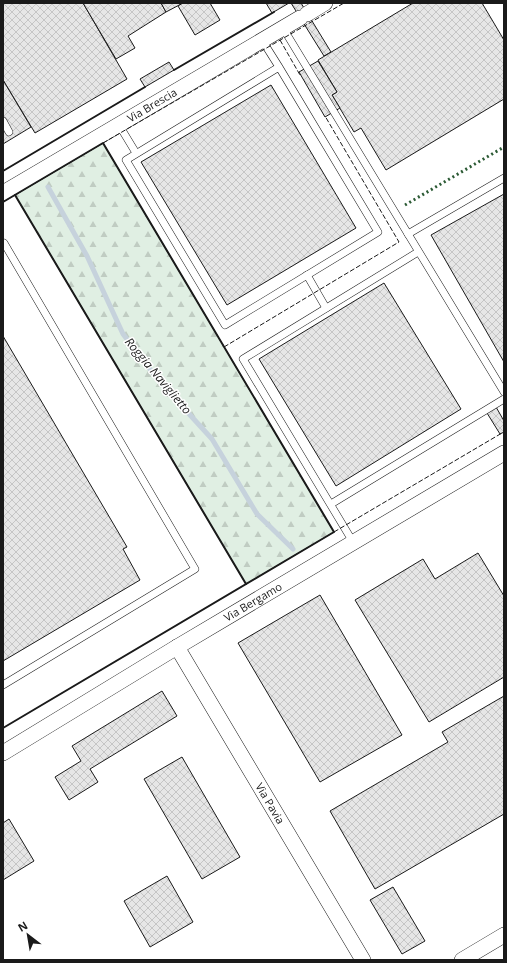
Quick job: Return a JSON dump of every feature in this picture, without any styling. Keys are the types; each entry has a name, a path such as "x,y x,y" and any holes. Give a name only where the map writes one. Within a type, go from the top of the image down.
{"street":[{"name":"Via Brescia","path":"3,193 325,3"},
{"name":"Via Bergamo","path":"3,753 177,646 504,453"},
{"name":"Via Pavia","path":"177,646 363,960"},
{"path":"462,960 504,935"}],"lane":[{"path":"283,28 504,392"},
{"path":"262,40 279,68 378,232 225,325 126,160 279,68"},
{"path":"3,121 9,132"},
{"path":"119,125 136,153"},
{"path":"408,234 504,178"},
{"path":"3,244 4,243 195,569 3,685"},
{"path":"353,542 243,359 418,252"},
{"path":"307,275 326,308"},
{"path":"331,504 504,399"}],"green space":[{"path":"103,143 334,532 246,584 15,195"}],"building":[{"path":"3,3 83,3 127,79 35,133 3,80"},
{"path":"83,3 161,3 166,12 128,36 135,48 116,59"},
{"path":"161,3 183,3 166,12"},
{"path":"183,3 210,3 220,20 195,35 178,6"},
{"path":"266,3 289,3 272,13"},
{"path":"291,3 301,3 331,52 324,56"},
{"path":"413,3 482,3 504,40 504,99 386,170 361,128 354,132 332,95 337,92 318,60"},
{"path":"318,61 337,92 332,95 340,108 325,117 299,72"},
{"path":"169,62 174,70 145,87 140,79"},
{"path":"3,80 31,127 3,144"},
{"path":"271,85 356,228 227,305 141,162"},
{"path":"504,194 504,362 431,235"},
{"path":"384,283 461,409 336,486 259,359"},
{"path":"3,336 127,547 123,549 140,580 3,661"},
{"path":"496,407 504,421 504,432 500,434 487,413"},
{"path":"478,553 504,596 504,677 429,722 355,600 423,559 435,579"},
{"path":"320,595 402,735 320,782 238,643"},
{"path":"162,691 177,716 90,769 98,782 69,800 55,777 81,761 72,746"},
{"path":"504,696 504,814 375,889 330,811 448,742 442,732"},
{"path":"182,757 240,857 202,879 144,779"},
{"path":"9,819 34,861 3,880 3,823"},
{"path":"167,876 193,922 150,947 124,901"},
{"path":"393,887 425,941 402,954 370,900"}],"waterway":[{"name":"Roggia Naviglietto","path":"48,187 87,256 123,334 159,381 212,439 257,514 293,549"}],"hedge":[{"path":"405,205 504,147"}],"fence":[{"path":"103,143 344,3"},
{"path":"280,40 300,75"},
{"path":"224,347 399,242 325,116"},
{"path":"334,532 502,433"}],"wall":[{"path":"174,70 274,12"},
{"path":"3,171 145,87"},
{"path":"3,202 103,143 334,532 3,728"},
{"path":"15,195 246,584"}]}
